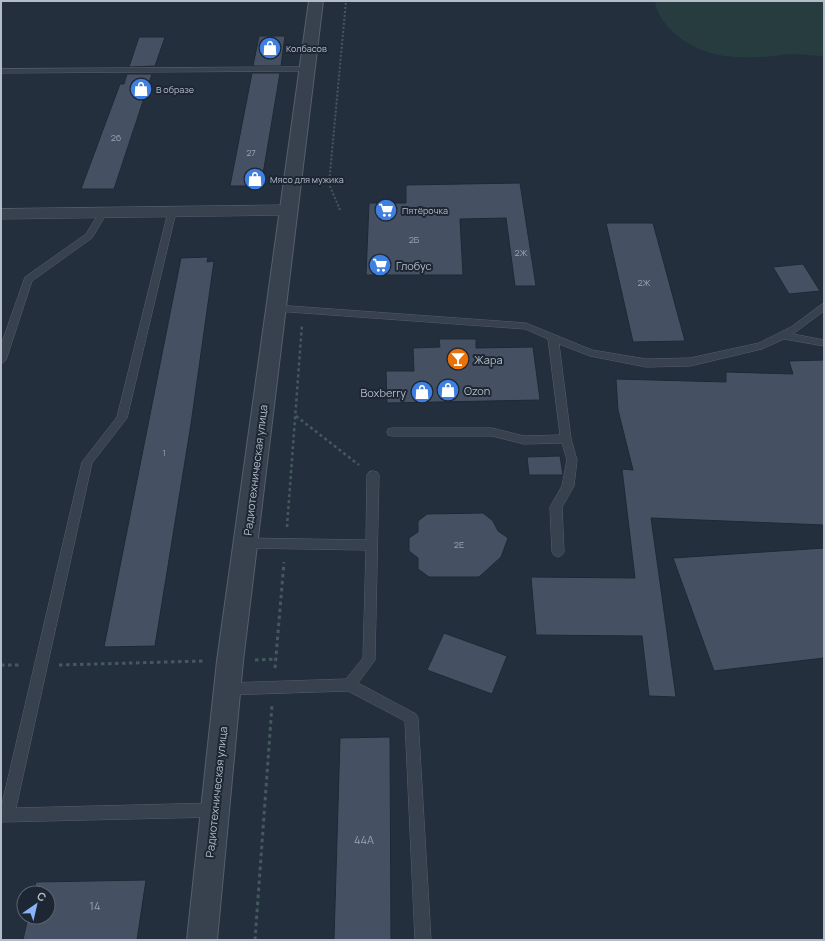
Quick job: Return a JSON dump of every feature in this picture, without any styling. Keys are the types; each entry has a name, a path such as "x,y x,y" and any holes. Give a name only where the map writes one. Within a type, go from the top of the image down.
{"street":[{"name":"Радиотехническая улица","path":"202,940 227,689 316,1"},
{"path":"1,214 289,210"}],"lane":[{"path":"1,71 306,69"},
{"path":"172,212 122,418 87,462 41,665 4,815 215,810"},
{"path":"1,360 28,279 89,236 103,213"},
{"path":"276,308 526,326 590,353 646,363 690,362 762,346 794,329 824,306"},
{"path":"782,335 824,343"},
{"path":"553,338 566,439 572,460 568,486 556,507 558,552"},
{"path":"392,432 492,432 524,440 566,439"},
{"path":"349,685 369,660 373,475"},
{"path":"246,543 371,545"},
{"path":"227,689 349,685 411,718 423,940"}],"path":[{"path":"340,210 329,184 346,1"},
{"path":"255,940 303,310"},
{"path":"296,416 373,475"},
{"path":"248,660 276,659"},
{"path":"1,665 203,661"}],"green space":[{"path":"655,1 824,1 824,56 785,54 766,57 737,57 713,54 691,45 671,30 660,17"}],"building":[{"path":"259,36 285,36 281,66 253,66"},
{"path":"139,37 165,37 155,66 129,67"},
{"path":"252,73 280,73 261,186 230,186"},
{"path":"127,74 152,74 114,189 81,189 120,84 124,84"},
{"path":"520,183 536,286 515,286 506,218 460,219 463,275 366,275 369,203 406,203 406,185"},
{"path":"606,223 653,223 685,341 633,342"},
{"path":"208,257 207,262 214,261 191,424 155,646 104,647 181,258"},
{"path":"803,264 820,291 789,294 773,267"},
{"path":"439,339 476,339 476,348 533,347 540,400 387,403 386,371 414,371 413,348 440,347"},
{"path":"824,360 824,525 651,518 676,697 649,696 642,636 536,635 531,577 635,578 622,469 633,470 618,410 616,379 726,382 726,372 793,374 789,361"},
{"path":"560,456 563,475 529,475 527,457"},
{"path":"483,513 493,521 498,531 508,538 501,557 479,577 429,577 418,569 418,558 409,551 409,538 418,532 418,521 427,514"},
{"path":"824,548 824,658 714,671 673,558"},
{"path":"444,633 507,656 492,694 427,670"},
{"path":"390,737 391,940 334,940 340,738"},
{"path":"146,880 137,940 23,940 26,925 56,925 56,885 35,885 36,882"}],"place":[{"name":"Колбасов","path":"270,48"},
{"name":"В образе","path":"141,89"},
{"name":"Мясо для мужика","path":"255,179"},
{"name":"Пятёрочка","path":"386,210"},
{"name":"Глобус","path":"380,265"},
{"name":"Жара","path":"458,359"},
{"name":"Ozon","path":"448,390"},
{"name":"Boxberry","path":"422,392"}]}
